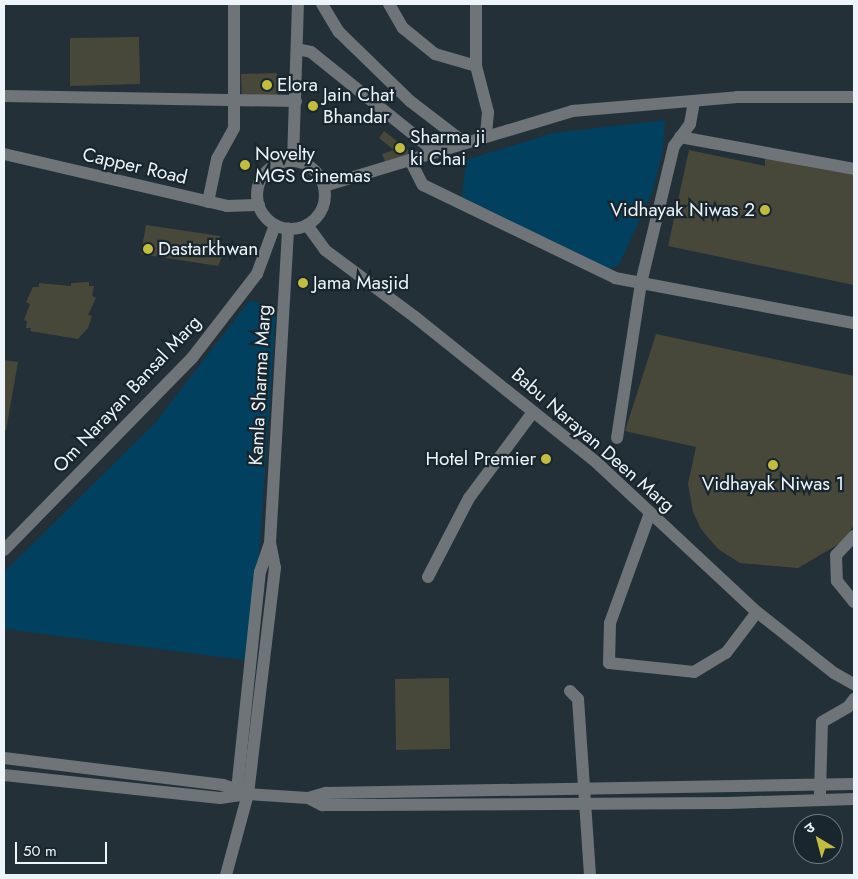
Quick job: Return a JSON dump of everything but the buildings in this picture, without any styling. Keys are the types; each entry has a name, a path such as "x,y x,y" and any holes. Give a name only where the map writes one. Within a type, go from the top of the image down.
{"street":[{"path":"208,202 216,158 234,128 234,4"},
{"path":"293,161 298,4"},
{"path":"322,4 339,32 403,94 465,143"},
{"path":"389,4 403,28 435,54 476,66"},
{"path":"476,4 476,66 488,112 486,136"},
{"path":"297,49 312,52 434,151"},
{"path":"4,96 296,102"},
{"path":"324,186 434,151 572,111 737,97 854,98"},
{"path":"617,438 641,283 674,146 690,124 694,101"},
{"path":"680,137 854,169"},
{"name":"Capper Road","path":"4,154 227,206 259,205"},
{"path":"410,160 423,185 616,278 854,323"},
{"path":"293,161 309,166 318,174 324,186 322,210 306,226 288,229 275,225 264,216 259,205 257,192 262,178 271,168 293,161"},
{"name":"Om Narayan Bansal Marg","path":"4,550 192,358 257,274 275,225"},
{"name":"Babu Narayan Deen Marg","path":"306,226 325,250 596,462 757,612 834,673 854,684"},
{"name":"Kamla Sharma Marg","path":"243,792 264,665 275,568 270,544 288,229"},
{"path":"428,578 469,498 533,412"},
{"path":"650,513 610,623 610,663 694,672 726,653 757,612"},
{"path":"854,536 836,555 837,582 854,602"},
{"name":"Kamla Sharma Marg","path":"243,792 250,664 260,572 270,544"},
{"path":"250,664 264,665"},
{"path":"570,692 578,699 587,797 590,875"},
{"path":"820,800 822,722 848,706 854,699"},
{"path":"4,758 223,785 243,792 308,798 322,805 587,797 694,788 854,784"},
{"path":"4,775 220,798 243,792"},
{"path":"693,803 694,788"},
{"path":"226,875 243,792"},
{"path":"587,797 693,803 854,799"}],"shaded area":[{"path":"665,120 663,149 653,191 619,265 610,269 462,197 466,160 553,133"},
{"path":"250,300 276,309 252,661 4,629 4,572 155,423"}],"place":[{"name":"Elora","path":"267,85"},
{"name":"Jain Chat Bhandar","path":"313,106"},
{"name":"Sharma ji ki Chai","path":"400,148"},
{"name":"Novelty MGS Cinemas","path":"245,165"},
{"name":"Vidhayak Niwas 2","path":"765,210"},
{"name":"Dastarkhwan","path":"148,249"},
{"name":"Jama Masjid","path":"303,283"},
{"name":"Hotel Premier","path":"546,459"},
{"name":"Vidhayak Niwas 1","path":"773,465"}]}
